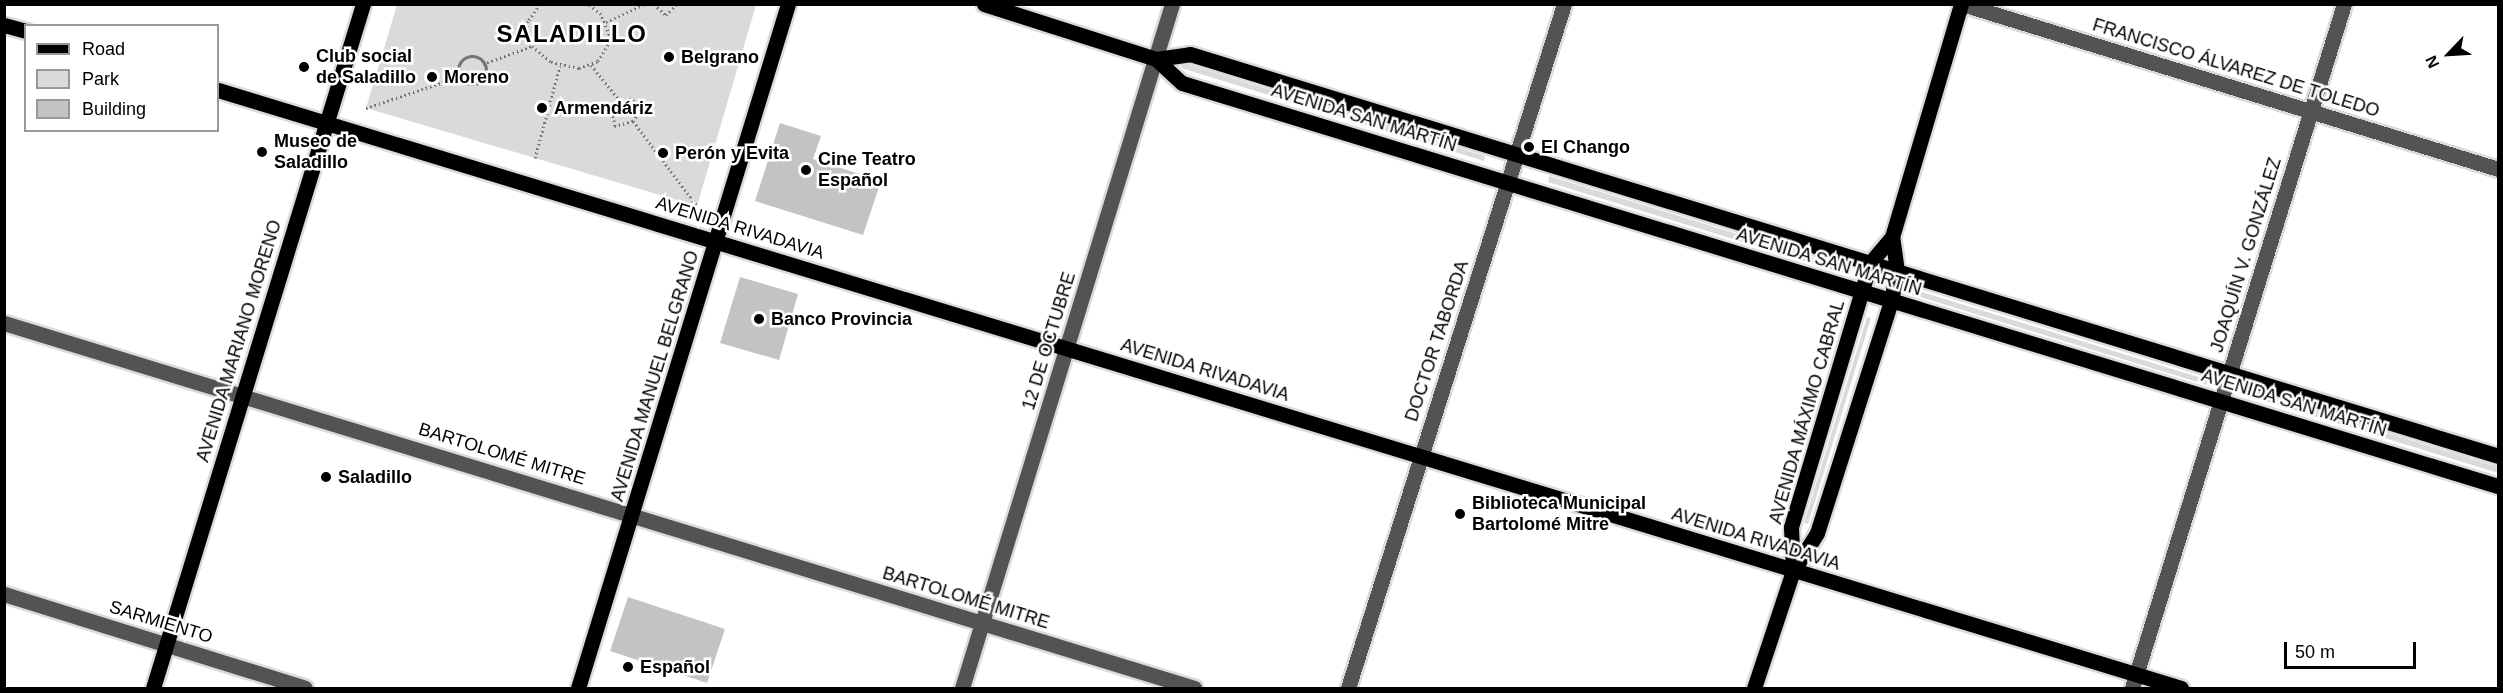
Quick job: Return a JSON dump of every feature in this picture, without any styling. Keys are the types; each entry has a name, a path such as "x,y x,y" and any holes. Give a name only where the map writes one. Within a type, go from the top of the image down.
{"main road":[{"name":"AVENIDA MARIANO MORENO","path":"153,688 363,4"},
{"name":"AVENIDA MANUEL BELGRANO","path":"578,688 633,515 788,4"},
{"name":"AVENIDA SAN MARTÍN","path":"984,4 1156,59 1182,83 1891,302 2499,486"},
{"name":"AVENIDA MÁXIMO CABRAL","path":"1793,571 1791,527 1863,293 1870,263 1892,237 1961,4"},
{"path":"4,25 24,30"},
{"name":"AVENIDA SAN MARTÍN","path":"1156,59 1190,54 2499,456"},
{"name":"AVENIDA RIVADAVIA","path":"219,90 1793,571 2134,682 2181,688"},
{"name":"AVENIDA MÁXIMO CABRAL","path":"1754,688 1793,571 1817,533 1891,302 1897,271 1892,237"}],"street":[{"name":"12 DE OCTUBRE","path":"962,688 1173,4"},
{"name":"DOCTOR TABORDA","path":"1348,688 1564,4"},
{"name":"FRANCISCO ÁLVAREZ DE TOLEDO","path":"1961,4 2499,169"},
{"name":"JOAQUÍN V. GONZÁLEZ","path":"2134,682 2344,4"},
{"name":"BARTOLOMÉ MITRE","path":"4,322 1194,688"},
{"name":"SARMIENTO","path":"4,594 305,688"}],"path":[{"path":"540,4 528,21 526,30 532,46 540,56 560,66 591,65 609,44 610,30 606,22 588,4"},
{"path":"606,22 645,4"},
{"path":"654,4 666,15 677,4"},
{"path":"483,64 532,46"},
{"path":"475,55 483,64 485,78 479,85 466,83 462,76 459,62 463,56 475,55"},
{"path":"591,65 620,102"},
{"path":"535,158 560,66"},
{"path":"366,108 462,76"},
{"path":"635,99 642,105 633,121 619,126 612,122 612,112 620,102 635,99"},
{"path":"633,121 697,206"}],"green space":[{"path":"397,5 756,5 697,206 366,108"},
{"path":"1183,63 1485,156 1484,161 1181,68"},
{"path":"1549,176 1852,269 1850,275 1548,182"},
{"path":"1906,287 2208,380 2207,385 1904,292"},
{"path":"1867,317 1871,318 1808,524 1804,523"},
{"path":"2254,392 2498,467 2498,473 2252,397"}],"building":[{"name":"Cine Teatro Español","path":"780,123 821,136 813,159 881,181 863,235 755,201"},
{"name":"Banco Provincia","path":"740,277 798,294 779,360 720,343"},
{"path":"628,597 725,629 707,683 610,651"}],"place":[{"name":"Belgrano","path":"669,57"},
{"name":"Club social de Saladillo","path":"304,67"},
{"name":"Moreno","path":"432,77"},
{"name":"Armendáriz","path":"542,108"},
{"name":"El Chango","path":"1529,147"},
{"name":"Museo de Saladillo","path":"262,152"},
{"name":"Perón y Evita","path":"663,153"},
{"name":"Cine Teatro Español","path":"806,170"},
{"name":"Banco Provincia","path":"759,319"},
{"name":"Saladillo","path":"326,477"},
{"name":"Biblioteca Municipal Bartolomé Mitre","path":"1460,514"},
{"name":"Español","path":"628,667"}],"district":[{"name":"SALADILLO","path":"572,34"}]}
